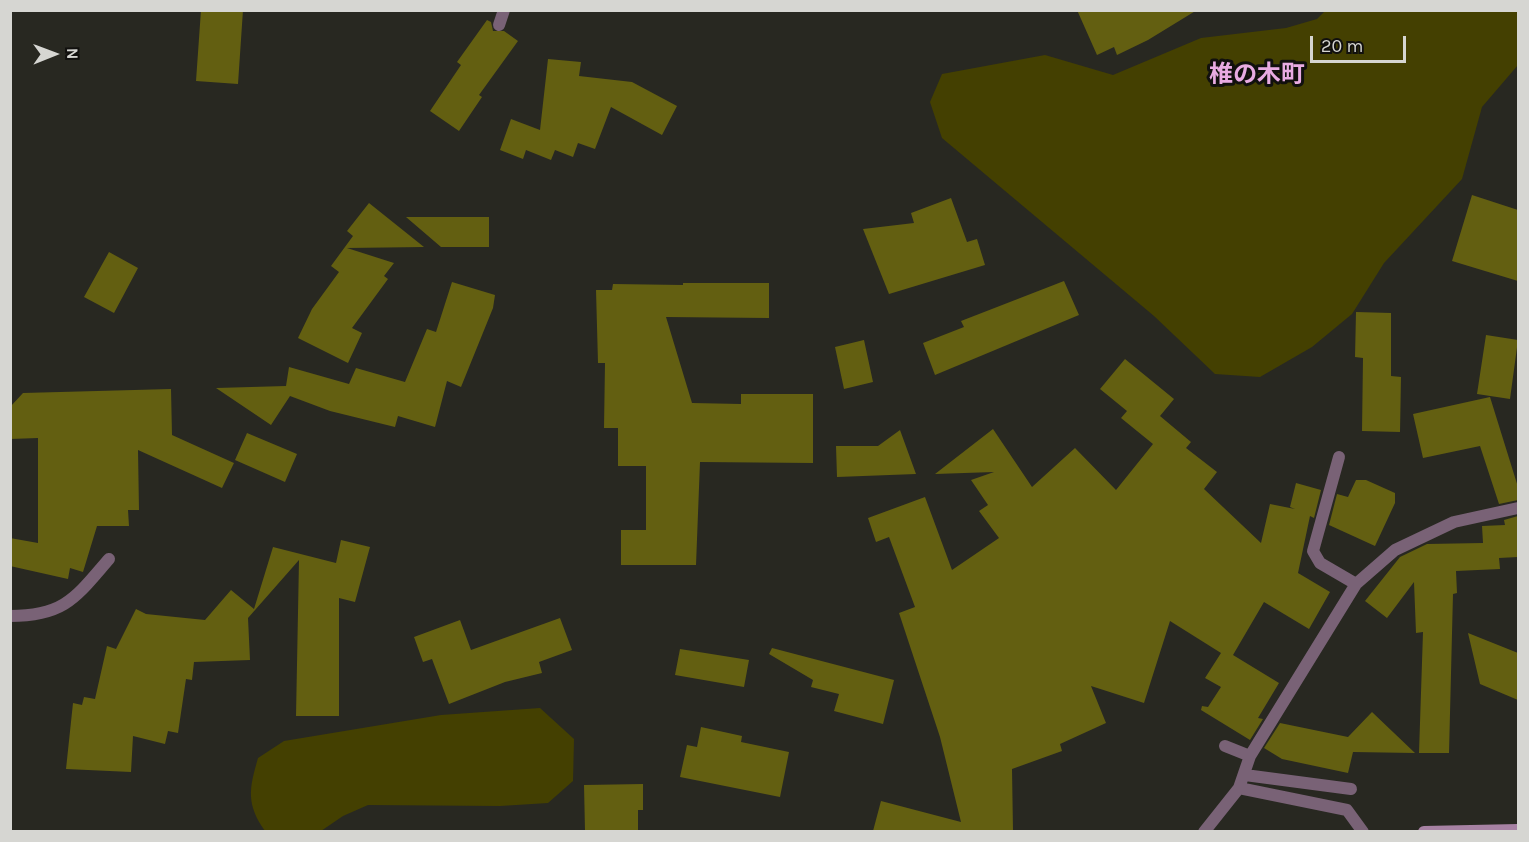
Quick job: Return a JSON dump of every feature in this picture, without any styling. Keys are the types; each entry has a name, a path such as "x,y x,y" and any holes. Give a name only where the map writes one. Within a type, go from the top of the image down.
{"street":[{"path":"499,25 504,10"},
{"path":"1339,457 1312,551 1320,563 1356,584"},
{"path":"1204,831 1239,788 1250,756 1356,584 1395,550 1454,522 1518,508"},
{"path":"10,616 35,616 71,602 109,559"},
{"path":"1225,746 1250,756"},
{"path":"1245,775 1351,789"},
{"path":"1239,788 1347,810 1363,831"},
{"path":"1424,831 1518,830"}],"shaded area":[{"path":"1326,10 1518,11 1518,65 1482,107 1462,179 1384,263 1352,314 1312,347 1260,377 1215,374 1154,316 942,138 930,102 942,74 1045,55 1113,75 1201,38 1286,28 1317,19"},
{"path":"540,708 574,739 573,781 548,803 500,806 368,805 343,816 321,831 265,831 255,813 251,788 258,758 284,741 441,715"}],"building":[{"path":"201,10 243,10 238,84 196,81"},
{"path":"1077,10 1197,10 1148,40 1117,55 1114,47 1097,55"},
{"path":"487,20 491,22 493,31 504,31 518,41 479,95 482,97 459,131 430,111 461,65 457,62"},
{"path":"548,59 581,62 579,76 632,82 677,106 662,135 611,107 595,149 578,143 573,157 555,150 551,160 526,150 523,159 500,150 511,119 540,130"},
{"path":"1472,195 1518,210 1518,281 1452,261"},
{"path":"951,198 967,242 977,239 985,265 889,294 863,229 914,223 911,213"},
{"path":"369,203 424,247 347,248 394,263 384,276 388,279 352,328 362,333 348,363 298,338 312,309 339,272 331,266 353,236 347,231"},
{"path":"406,217 489,217 489,247 441,247"},
{"path":"109,252 138,268 114,313 84,297"},
{"path":"1064,281 1079,315 935,375 923,343 964,327 961,321"},
{"path":"452,282 495,295 493,308 461,387 447,381 435,427 398,416 395,427 330,411 290,396 271,425 216,388 286,386 289,367 349,384 356,368 405,382 427,329 436,332"},
{"path":"683,283 769,283 769,318 666,317 692,403 741,404 741,394 813,394 813,463 700,462 696,565 621,565 621,530 646,530 646,466 618,466 618,428 604,428 605,363 598,363 596,290 612,290 613,284 683,285"},
{"path":"1356,312 1391,313 1391,376 1401,377 1400,432 1362,431 1363,358 1355,357"},
{"path":"1486,335 1518,340 1510,399 1477,394"},
{"path":"864,340 873,382 844,389 835,347"},
{"path":"1125,359 1174,399 1160,416 1191,442 1186,448 1217,472 1204,489 1261,543 1270,504 1295,509 1290,507 1296,483 1321,490 1314,518 1310,516 1298,573 1330,592 1309,629 1264,602 1233,655 1279,683 1258,718 1263,719 1250,740 1201,710 1202,706 1208,707 1221,687 1205,678 1221,653 1170,621 1144,703 1091,686 1106,723 1060,744 1062,751 1012,769 1013,831 873,831 881,801 961,822 940,737 899,613 915,607 889,537 876,542 868,518 925,497 952,570 999,538 979,511 988,505 971,480 994,472 935,474 993,429 1032,487 1075,448 1116,490 1153,444 1121,418 1127,411 1100,389"},
{"path":"171,389 172,435 234,463 222,488 138,450 139,510 128,510 129,526 97,526 83,572 70,568 68,579 10,566 10,538 38,543 38,438 10,439 11,406 23,393"},
{"path":"1490,397 1518,487 1518,500 1499,504 1480,446 1423,458 1413,414"},
{"path":"900,430 916,474 837,477 836,446 878,446"},
{"path":"247,433 297,454 285,482 235,460"},
{"path":"1356,480 1366,480 1395,493 1395,503 1375,546 1329,525 1337,494 1348,497"},
{"path":"1518,516 1518,557 1499,558 1500,569 1456,571 1457,593 1453,594 1449,753 1419,753 1423,632 1416,633 1414,582 1387,618 1365,601 1400,557 1427,544 1483,543 1482,526 1505,525 1504,520"},
{"path":"341,540 370,547 355,602 339,598 339,716 296,716 299,560 248,618 250,660 194,662 192,680 186,679 178,733 168,731 165,744 133,736 131,772 66,769 73,703 82,705 84,697 95,699 107,646 116,649 136,609 146,614 205,620 231,590 254,609 273,547 336,563"},
{"path":"560,618 572,650 539,662 542,673 505,682 449,704 432,659 423,662 414,637 460,620 471,650"},
{"path":"1468,633 1518,653 1518,700 1480,684"},
{"path":"772,648 894,680 883,724 834,711 839,694 811,687 813,680 769,654"},
{"path":"680,649 749,660 744,687 675,675"},
{"path":"1372,712 1415,753 1353,752 1348,773 1282,759 1264,748 1280,723 1348,737"},
{"path":"701,727 742,736 741,742 789,752 780,797 680,777 687,745 697,747"},
{"path":"643,784 643,810 638,810 638,831 585,831 584,785"}],"district":[{"name":"椎の木町","path":"1257,75"}]}
